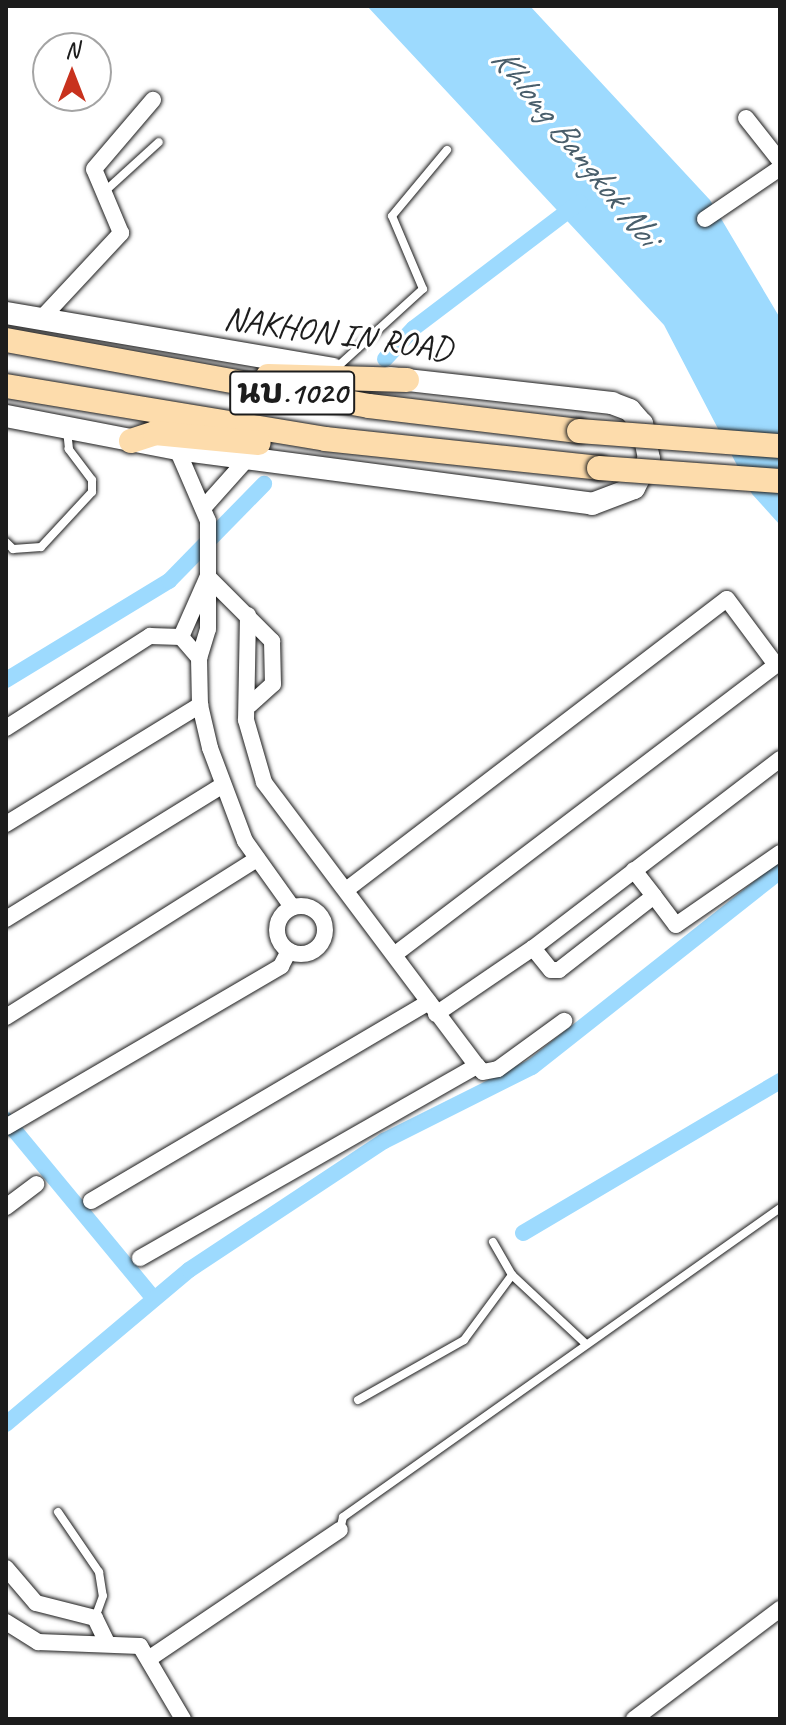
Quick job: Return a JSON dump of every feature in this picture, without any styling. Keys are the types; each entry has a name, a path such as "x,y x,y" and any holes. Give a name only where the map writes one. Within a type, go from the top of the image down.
{"main road":[{"name":"NAKHON IN ROAD","path":"6,313 334,370 584,398 630,410 649,442 643,477 619,499 592,504 177,449 6,416"},
{"name":"NAKHON IN ROAD","path":"6,340 214,380 579,431 780,446"},
{"path":"214,380 407,380"},
{"name":"นบ.1020","path":"6,386 325,439 599,468 780,481"},
{"path":"131,441 155,433 282,446 325,439"}],"street":[{"path":"40,320 121,233 103,192 95,163 153,100"},
{"path":"746,118 780,161"},
{"path":"705,219 780,168"},
{"path":"177,449 206,505 208,629 199,658 200,705 220,787 257,859 292,907"},
{"path":"206,505 248,458"},
{"path":"208,577 267,631 274,662 273,684 250,705"},
{"path":"181,637 208,577"},
{"path":"346,890 727,599 778,667 395,954"},
{"path":"248,615 248,745 271,794 477,1066 483,1072 498,1069 564,1021"},
{"path":"6,728 150,636 181,637 199,658"},
{"path":"6,824 200,705"},
{"path":"91,1201 533,948 780,759"},
{"path":"6,919 220,787"},
{"path":"634,870 676,925 780,853"},
{"path":"6,1017 257,859"},
{"path":"533,948 556,971 654,896"},
{"path":"292,907 314,908 326,926 320,947 299,954 289,951 277,925 292,907"},
{"path":"6,1127 281,966 289,951"},
{"path":"140,1258 477,1066"},
{"path":"6,1207 36,1184"},
{"path":"150,1658 340,1530"},
{"path":"6,1568 36,1603 95,1618 107,1643"},
{"path":"634,1719 780,1609"},
{"path":"6,1622 38,1642 140,1646 150,1658 183,1719"}],"lane":[{"path":"103,192 159,142"},
{"path":"334,370 423,289 392,216 447,150"},
{"path":"6,542 13,549 41,547 92,492 92,480 69,449 67,429"},
{"path":"340,1530 343,1517 780,1208"},
{"path":"493,1242 512,1275 586,1344"},
{"path":"358,1400 464,1340 512,1275"},
{"path":"58,1512 99,1572 103,1596 95,1618"}],"water":[{"name":"Khlong Bangkok Noi","path":"367,6 530,6 710,200 780,318 780,525 752,494 664,325"}],"waterway":[{"name":"Khlong Bangkok Noi","path":"385,359 414,328 580,202"},
{"path":"6,680 169,581 264,484"},
{"path":"6,1424 189,1270 384,1141 532,1067 780,871"},
{"path":"523,1233 780,1081"},
{"path":"6,1120 154,1299"}]}
